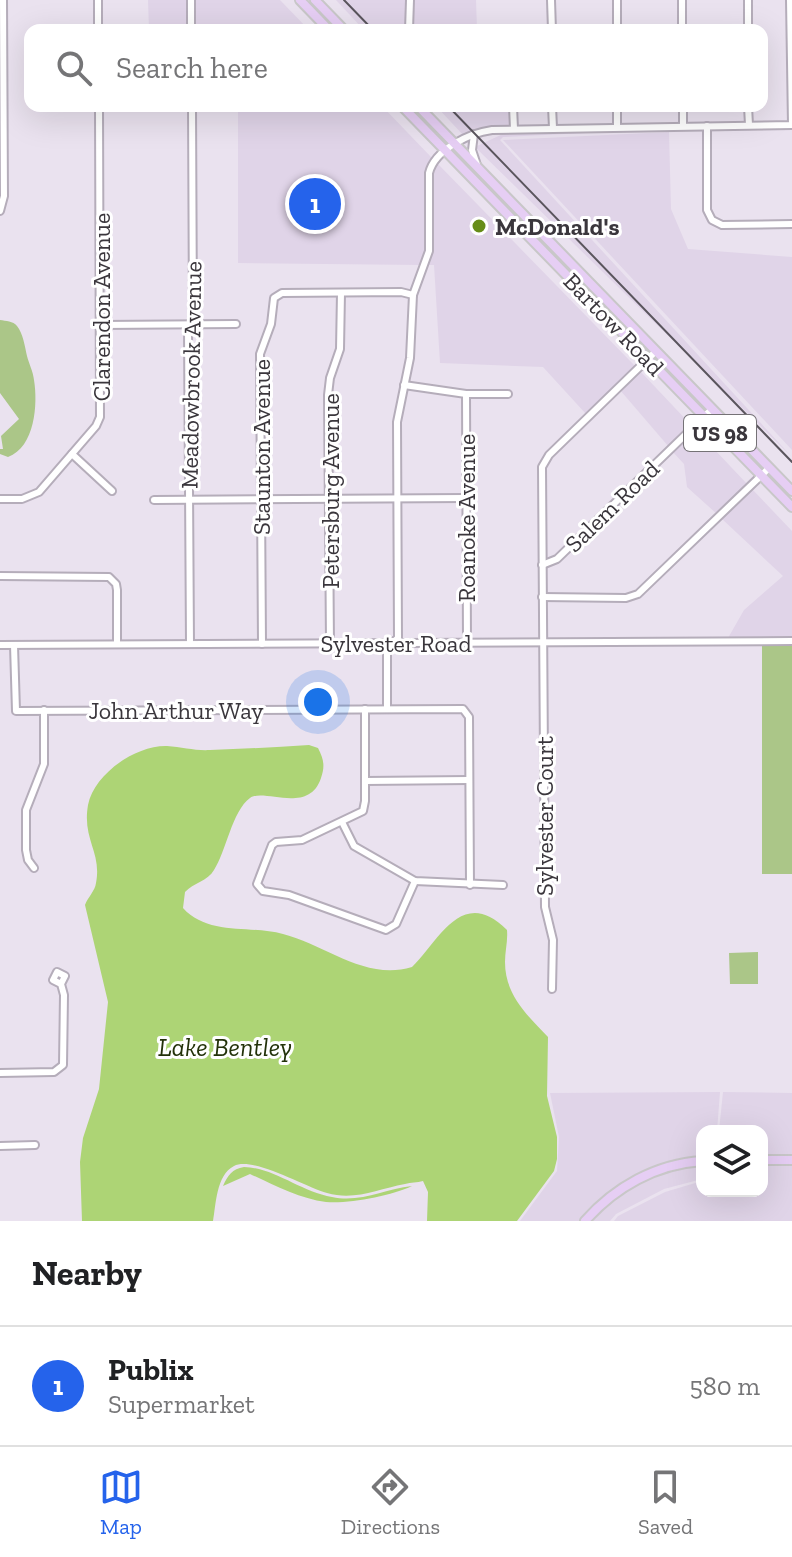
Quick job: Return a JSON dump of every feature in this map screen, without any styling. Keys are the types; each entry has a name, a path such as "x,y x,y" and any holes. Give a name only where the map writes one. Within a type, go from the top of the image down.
{"main road":[{"path":"300,0 323,24"},
{"path":"315,0 338,24"},
{"name":"Bartow Road","path":"408,112 792,507"},
{"name":"Bartow Road","path":"424,112 792,491"},
{"path":"768,1160 792,1160"},
{"path":"585,1221 609,1198 644,1176 677,1164 696,1162"}],"street":[{"path":"0,211 4,196 3,0"},
{"path":"98,0 98,24"},
{"path":"191,0 191,24"},
{"path":"409,24 410,0"},
{"path":"551,0 552,24"},
{"path":"617,0 617,24"},
{"path":"682,0 682,24"},
{"path":"748,0 748,24"},
{"path":"387,709 387,647 398,638 397,422 411,348 413,295 429,251 429,173 433,162 455,144 487,130 792,125 790,0"},
{"name":"Clarendon Avenue","path":"0,499 31,497 72,454 100,417 99,112"},
{"name":"Meadowbrook Avenue","path":"190,644 188,330 191,324 192,112"},
{"path":"513,112 514,129"},
{"path":"552,112 553,128"},
{"path":"617,112 617,127"},
{"path":"683,112 683,126"},
{"path":"748,112 749,125"},
{"path":"707,126 707,210 712,220 722,225 792,224"},
{"path":"474,134 472,150 478,168"},
{"name":"Staunton Avenue","path":"262,644 260,354 271,324 272,303 277,294 282,293 413,295"},
{"name":"Petersburg Avenue","path":"330,644 329,386 340,349 341,293"},
{"path":"101,325 236,324"},
{"name":"Sylvester Court","path":"552,989 553,940 545,907 541,477 544,461 656,351"},
{"path":"404,385 466,394 508,394"},
{"name":"Roanoke Avenue","path":"466,394 467,642"},
{"name":"Salem Road","path":"542,565 557,559 712,409"},
{"path":"72,454 112,491"},
{"path":"542,597 626,598 638,594 769,468"},
{"path":"154,500 466,498"},
{"path":"0,576 109,577 117,590 117,644"},
{"name":"Sylvester Road","path":"0,645 792,641"},
{"name":"John Arthur Way","path":"14,645 16,711 463,709 469,717 470,885"},
{"path":"365,709 363,811 302,840 276,842 258,879 259,888 268,893 289,895 386,930 396,924 415,881"},
{"path":"34,868 26,850 26,810 44,764 44,710"},
{"path":"365,781 469,780"},
{"path":"342,822 354,846 415,881 503,885"},
{"path":"0,1073 49,1072 59,1070 63,1065 64,995 61,984"},
{"path":"0,1146 35,1145"}],"shaded area":[{"path":"148,0 188,0 188,24 149,24"},
{"path":"194,0 280,0 303,24 194,24"},
{"path":"336,0 407,0 406,24 358,24"},
{"path":"413,0 476,0 477,24 412,24"},
{"path":"238,112 388,112 432,158 427,173 426,251 421,265 238,263"},
{"path":"442,112 510,112 511,126 486,127 464,136"},
{"path":"669,132 671,209 688,249 792,257 792,450 503,140"},
{"path":"505,133 586,133 503,137 500,140 792,457 475,147"},
{"path":"437,163 635,366 586,414 543,367 440,363 434,265 427,265 432,251 432,173"},
{"path":"0,320 14,323 21,332 35,390 35,412 29,435 17,452 8,457 0,454 0,449 3,449 1,436 19,419 0,393"},
{"path":"640,371 691,425 669,447 620,390"},
{"path":"696,430 748,485 717,514 687,487 684,464 673,452"},
{"path":"752,489 792,531 792,638 728,638 744,610 783,576 722,519"},
{"path":"762,646 792,646 792,874 762,874"},
{"path":"758,952 758,984 730,984 729,953"},
{"path":"720,1092 717,1125 696,1125 696,1159 659,1166 592,1209 581,1221 520,1221 557,1171 559,1137 550,1093"},
{"path":"723,1092 792,1093 792,1221 614,1221 665,1192 696,1183 696,1197 768,1197 768,1125 720,1125"},
{"path":"696,1165 696,1181 664,1189 616,1214 610,1221 589,1221 610,1200 645,1179 677,1167"}],"water":[{"name":"Lake Bentley","path":"309,745 318,748 323,763 321,778 315,789 297,798 250,798 238,812 214,870 185,892 183,908 205,923 271,931 299,939 362,966 395,970 412,967 442,932 464,915 477,913 491,918 507,930 506,974 513,994 548,1037 547,1096 557,1137 554,1171 517,1221 427,1221 428,1192 423,1181 347,1196 317,1190 266,1169 243,1164 234,1166 224,1176 213,1221 82,1221 80,1162 83,1138 99,1089 108,1002 85,905 95,886 97,872 87,817 92,794 107,772 130,756 155,747 205,750"},
{"path":"244,1167 266,1171 321,1194 343,1198 363,1197 412,1186 382,1196 326,1202 297,1195 250,1174 223,1186 231,1173"}],"railway":[{"path":"344,0 367,24"},
{"path":"454,112 792,462"}],"place":[{"name":"Publix","path":"315,204"},
{"name":"McDonald's","path":"479,226"}]}
